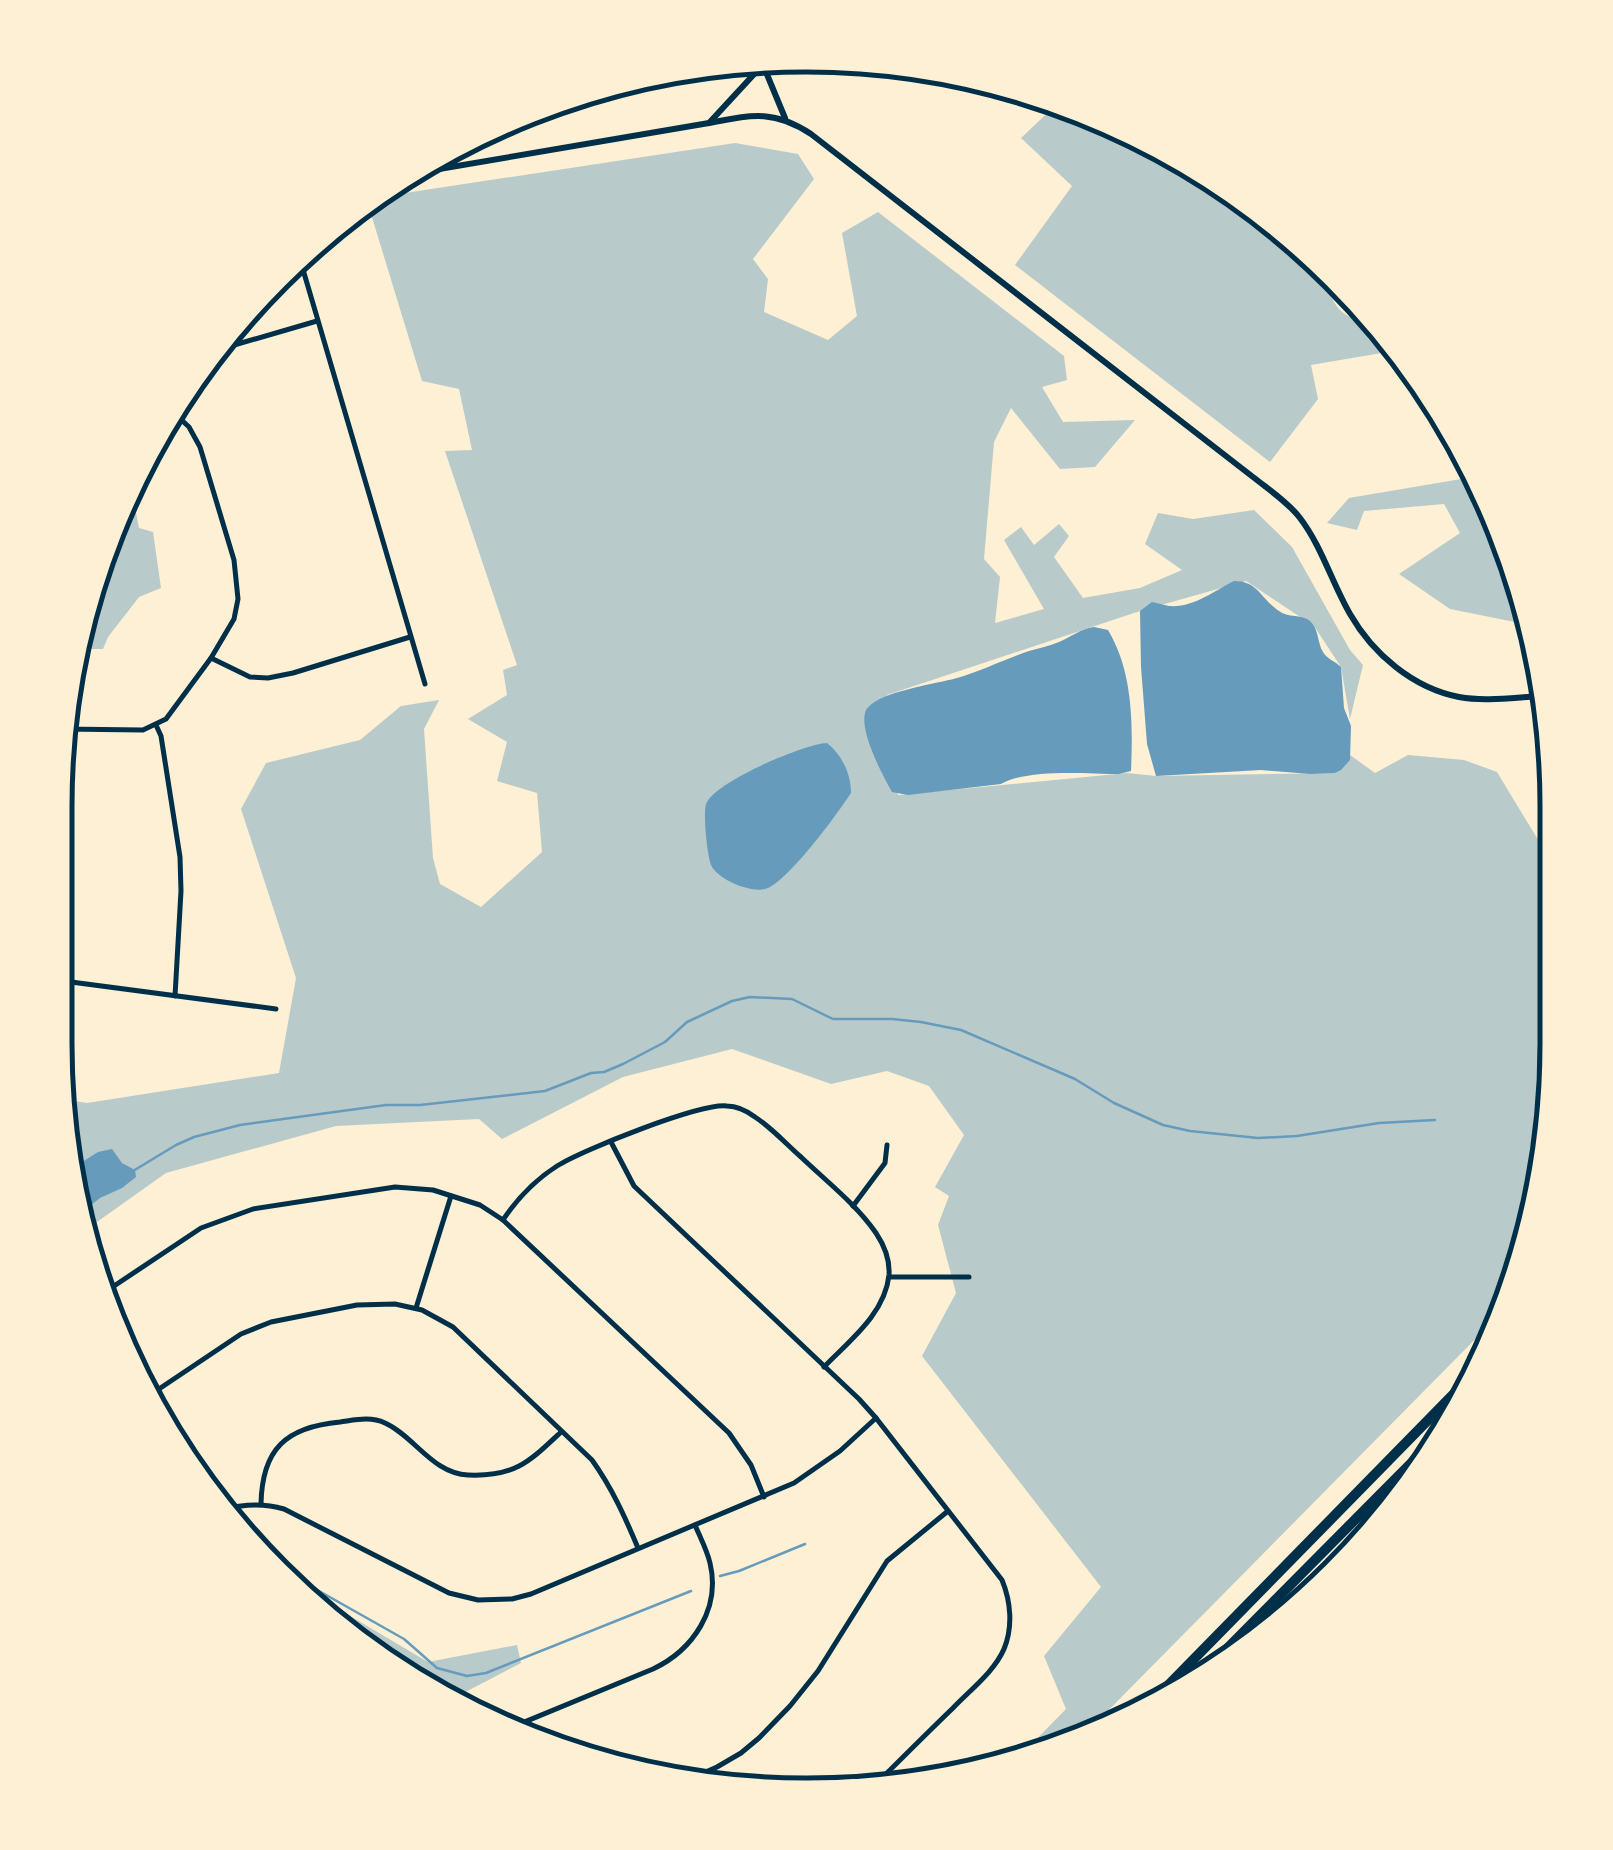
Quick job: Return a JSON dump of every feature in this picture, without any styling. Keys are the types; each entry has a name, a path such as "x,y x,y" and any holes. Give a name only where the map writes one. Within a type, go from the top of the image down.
{"highway":[{"path":"1175,1679 1448,1399"},
{"path":"1240,1635 1403,1471"}],"street":[{"path":"769,74 786,119"},
{"path":"709,124 752,75"},
{"path":"445,168 751,116 786,119 819,140 1296,513 1321,553 1351,616 1387,660 1419,682 1459,697 1532,697"},
{"path":"304,272 425,684"},
{"path":"237,344 318,320"},
{"path":"77,729 142,730 166,719 234,619 238,599 234,560 200,447 183,421"},
{"path":"211,658 250,677 268,678 410,637"},
{"path":"156,725 180,857 175,996"},
{"path":"72,982 276,1010"},
{"path":"503,1220 522,1196 574,1156 696,1110 728,1106 742,1109 761,1120 853,1206 884,1247 889,1277 883,1298 874,1315 824,1366"},
{"path":"611,1142 634,1186 876,1418 1002,1580 1009,1596 1008,1635 1003,1652 887,1773"},
{"path":"853,1206 885,1163 887,1145"},
{"path":"114,1286 201,1228 267,1207 395,1186 433,1190 480,1205 503,1220 729,1434 750,1465 764,1497"},
{"path":"416,1308 450,1196"},
{"path":"889,1277 969,1277"},
{"path":"159,1389 241,1334 271,1322 357,1304 416,1308 453,1327 584,1451 608,1482 638,1548"},
{"path":"261,1504 261,1481 280,1444 314,1425 370,1418 383,1422 432,1460 464,1475 504,1472 521,1466 561,1432"},
{"path":"237,1506 261,1504 284,1509 448,1592 478,1600 512,1599 794,1483 840,1451 876,1418"},
{"path":"707,1770 759,1738 790,1706 818,1671 886,1560 948,1511"},
{"path":"525,1722 668,1662 686,1648 705,1620 712,1586 711,1564 695,1525"}],"shaded area":[{"path":"1047,113 1131,148 1174,171 1253,224 1290,255 1326,287 1340,309 1355,319 1383,353 1311,365 1318,399 1270,462 1015,265 1072,186 1021,138"},
{"path":"735,143 798,154 814,179 753,259 768,279 764,312 828,340 857,316 842,233 878,212 1064,356 1067,380 1042,387 1063,422 1135,420 1095,467 1060,469 1011,408 994,442 984,559 1000,577 995,623 1044,609 1004,540 1021,527 1034,545 1059,524 1069,536 1054,557 1083,598 1140,588 1182,570 1145,544 1158,513 1193,519 1254,510 1292,547 1350,650 1363,665 1350,719 1341,667 1314,626 1246,581 1140,611 887,695 898,795 1127,773 1335,773 1350,755 1375,773 1408,755 1464,760 1497,772 1540,843 1540,1044 1534,1139 1515,1233 1481,1334 1105,1714 1087,1722 1034,1741 1066,1709 1044,1656 1101,1587 922,1356 956,1293 938,1225 949,1196 935,1187 964,1135 929,1086 887,1071 831,1084 732,1049 623,1077 502,1139 479,1119 336,1126 166,1173 96,1223 75,1101 87,1103 279,1073 296,978 241,809 266,763 360,740 401,706 439,700 424,729 433,858 440,884 481,907 542,852 537,793 497,781 507,742 468,719 507,695 503,670 517,665 445,451 472,450 459,389 422,381 372,216 404,193"},
{"path":"1463,479 1502,571 1516,622 1450,609 1399,574 1460,533 1444,504 1364,511 1357,530 1327,523 1349,498"},
{"path":"135,510 139,528 153,532 161,588 139,597 103,649 90,649 111,571"},
{"path":"343,1611 428,1662 517,1645 521,1663 464,1693 399,1654"}],"water":[{"path":"1234,581 1254,587 1283,613 1310,621 1323,652 1341,667 1344,708 1351,726 1350,760 1341,770 1156,776 1147,744 1140,611 1152,602 1186,604"},
{"path":"1094,627 1108,630 1127,680 1131,771 1042,774 1001,784 908,795 892,792 866,731 865,713 870,706 891,694 966,675"},
{"path":"827,743 845,765 851,793 811,846 786,874 765,889 743,887 714,870 705,817 706,804 713,795 761,766"},
{"path":"112,1149 122,1163 135,1170 136,1177 91,1205 83,1162"}],"waterway":[{"path":"133,1171 194,1137 240,1125 386,1105 545,1091 623,1064 665,1042 687,1022 750,997 792,999 833,1019 892,1019 961,1030 1075,1079 1114,1103 1163,1125 1190,1131 1258,1138 1435,1120"},
{"path":"720,1576 805,1544"},
{"path":"318,1591 404,1639 437,1668 467,1676 486,1673 691,1591"}]}
